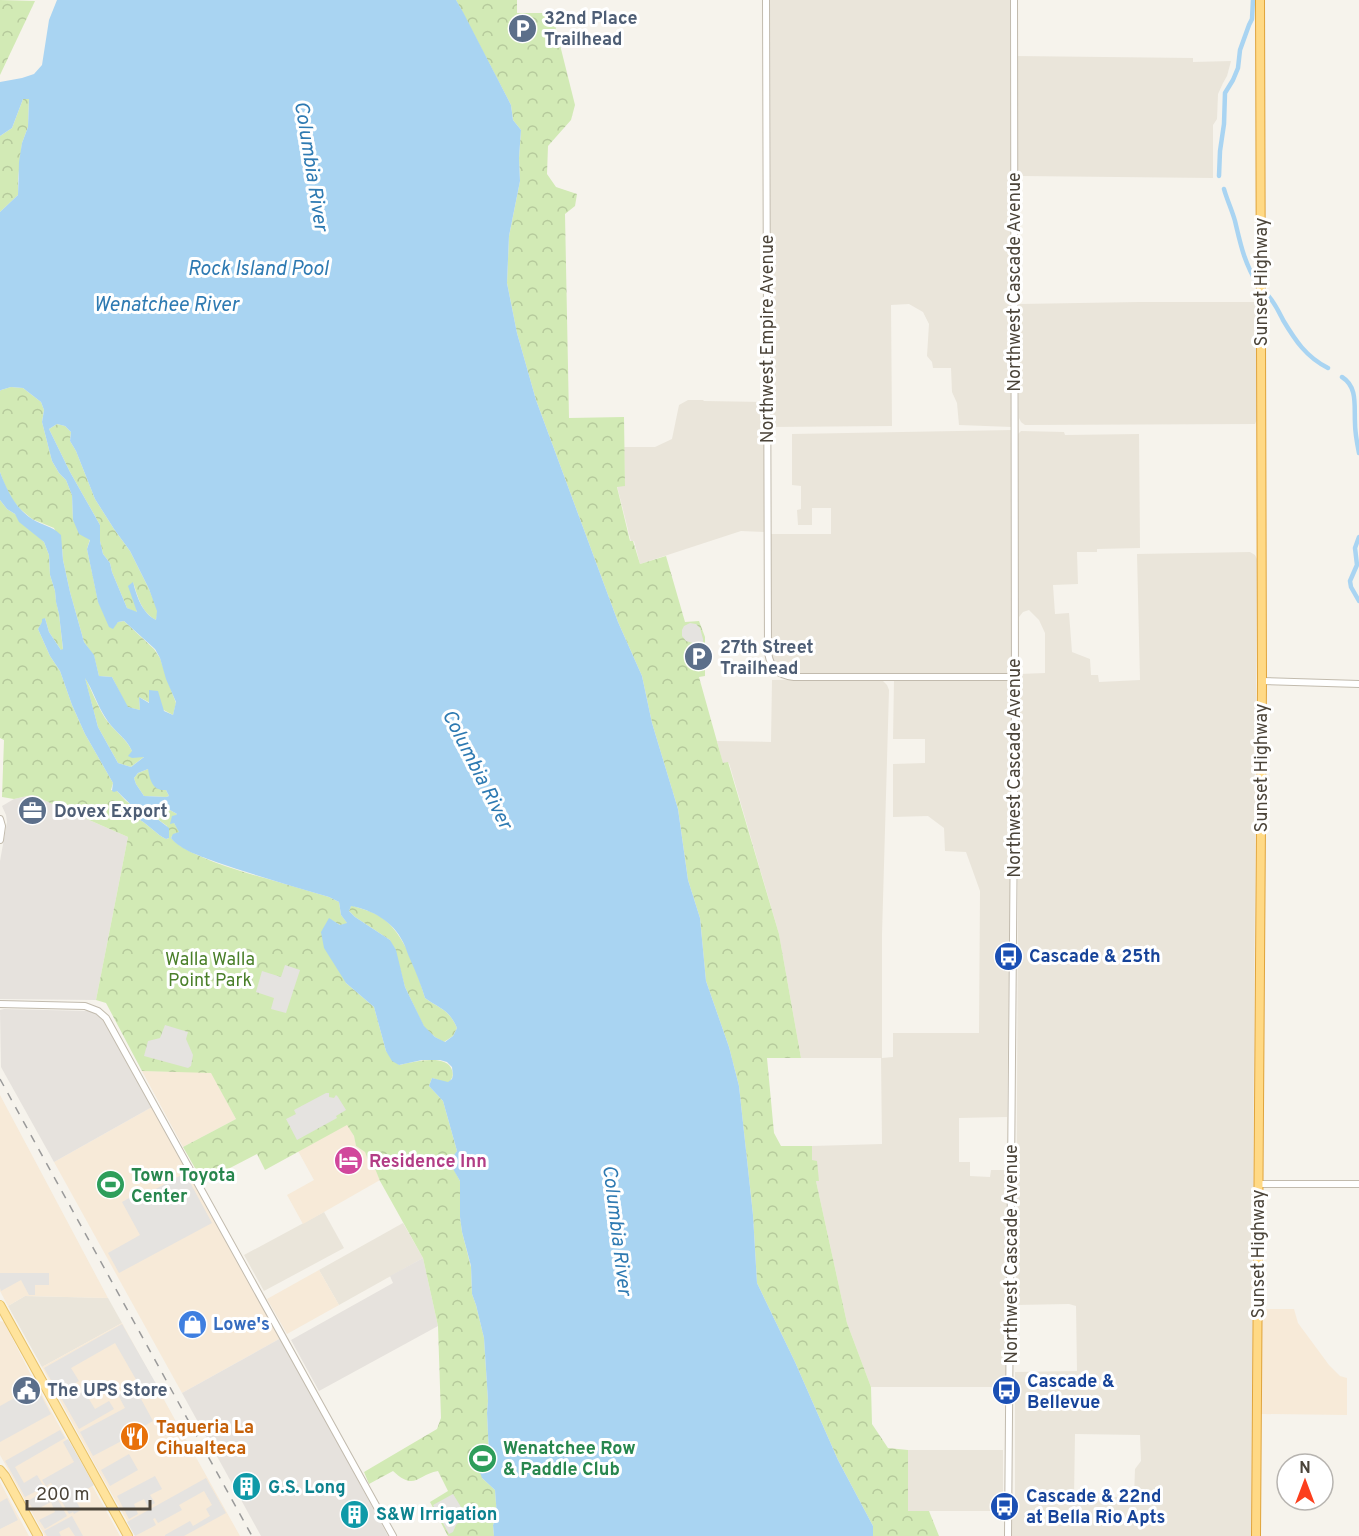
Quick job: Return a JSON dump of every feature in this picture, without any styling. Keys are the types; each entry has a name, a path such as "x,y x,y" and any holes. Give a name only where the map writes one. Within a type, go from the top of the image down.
{"highway":[{"name":"Sunset Highway","path":"1256,1536 1262,681 1260,0"}],"main road":[{"path":"0,1305 128,1536"},
{"path":"0,1319 10,1322"},
{"path":"0,1470 38,1536"},
{"path":"0,1478 13,1491"}],"street":[{"name":"Northwest Empire Avenue","path":"766,0 768,653 771,666 779,674 794,677 1015,677"},
{"name":"Northwest Cascade Avenue","path":"1008,1536 1015,677 1014,0"},
{"path":"1262,681 1359,684"},
{"path":"0,820 2,826 0,840"},
{"path":"0,1005 85,1006 98,1011 106,1018 393,1536"},
{"path":"1258,1184 1359,1184"}],"shaded area":[{"path":"770,0 1010,0 1012,427 959,425 957,403 952,392 951,368 933,368 927,356 929,324 923,312 909,304 891,305 892,426 771,427"},
{"path":"1016,56 1193,58 1193,62 1231,61 1218,94 1217,119 1213,125 1213,178 1021,176 1016,169"},
{"path":"1257,302 1257,419 1255,424 1025,425 1021,422 1019,418 1019,304"},
{"path":"688,400 765,402 765,532 741,531 640,564 634,541 631,542 617,486 625,486 624,447 655,447 672,439 679,405"},
{"path":"1013,430 1012,672 1009,674 792,675 776,667 772,660 770,646 770,534 831,534 831,508 812,508 812,525 798,525 797,510 801,509 801,486 792,485 792,434"},
{"path":"1021,431 1064,432 1065,435 1139,434 1140,548 1077,552 1078,584 1053,585 1055,614 1069,613 1072,652 1090,659 1091,675 1098,675 1099,682 1140,680 1137,554 1250,552 1257,559 1251,1536 1012,1536 1012,1496 1015,1496 1015,1372 1077,1371 1076,1306 1069,1304 1016,1305 1019,674 1045,673 1045,633 1039,620 1029,610 1023,612 1019,617 1017,435","holes":["1075,1434 1140,1435 1141,1461 1135,1469 1134,1497 1074,1497"]},
{"name":"27th Street Trailhead","path":"690,623 700,628 705,670 696,671 693,643 686,641 682,636 684,626"},
{"path":"876,679 883,681 889,690 882,935 882,1058 893,1057 893,1033 979,1033 980,891 966,852 945,851 944,828 928,816 893,817 893,764 925,763 925,739 893,739 894,679 1007,679 1013,685 1007,1117 959,1118 959,1162 970,1162 970,1176 990,1177 991,1170 1007,1170 1009,1219 1006,1387 871,1387 847,1323 816,1181 819,1181 812,1161 812,1146 882,1144 881,1058 801,1058 779,934 729,763 723,764 717,741 771,742 772,680"},
{"path":"32,795 128,837 96,1000 0,999 0,861 7,822 2,806 14,799"},
{"path":"285,965 300,970 286,1013 271,1009 274,998 256,992 262,971 281,977"},
{"path":"0,1010 89,1011 101,1014 152,1107 54,1162 1,1067"},
{"path":"165,1025 188,1032 186,1039 193,1055 191,1066 188,1068 144,1056 148,1041 160,1038"},
{"path":"142,1071 211,1072 236,1119 183,1147"},
{"path":"329,1093 329,1097 334,1098 336,1095 346,1110 336,1116 337,1118 297,1140 286,1119 296,1114 294,1110"},
{"path":"0,1095 108,1298 25,1296 8,1306 0,1291"},
{"path":"152,1107 281,1338 182,1393 54,1162"},
{"path":"347,1124 354,1136 356,1146 365,1152 380,1180 303,1224 287,1195 314,1180 298,1151"},
{"path":"185,1173 212,1223 119,1273 108,1253 140,1235 122,1202 138,1193 141,1197"},
{"path":"324,1212 344,1248 264,1291 244,1255"},
{"path":"403,1223 423,1258 339,1305 319,1270"},
{"path":"423,1258 438,1326 319,1391 291,1340 393,1283 390,1276"},
{"path":"319,1270 339,1305 287,1334 267,1299"},
{"path":"0,1273 49,1273 49,1285 35,1285 35,1295 29,1295 21,1280 1,1291"},
{"path":"25,1296 108,1298 122,1323 42,1367 8,1306"},
{"path":"1262,1309 1294,1309 1298,1323 1329,1365 1340,1376 1347,1378 1347,1415 1261,1414"},
{"path":"0,1321 4,1322 120,1536 45,1536 0,1455"},
{"path":"122,1323 240,1536 136,1536 98,1470 42,1367"},
{"path":"122,1324 159,1389 141,1399 153,1421 132,1433 133,1435 93,1456 80,1432 125,1408 118,1395 138,1383 115,1343 71,1368 79,1381 67,1388 72,1397 84,1391 95,1409 109,1401 114,1409 79,1429 44,1368"},
{"path":"281,1338 388,1536 261,1536 182,1393"},
{"path":"36,1386 51,1414 0,1442 0,1406"},
{"path":"60,1430 65,1438 15,1467 24,1483 37,1475 44,1487 25,1497 5,1461"},
{"path":"68,1439 94,1485 74,1497 81,1510 74,1514 73,1512 69,1514 51,1483 46,1486 42,1480 74,1462 63,1442"},
{"path":"908,1450 1003,1450 1003,1511 908,1511"},
{"path":"129,1454 138,1470 110,1486 101,1470"},
{"path":"155,1476 162,1489 150,1495 155,1503 148,1507 144,1499 134,1504 138,1514 129,1519 117,1496"},
{"path":"206,1478 226,1513 184,1536 165,1536 190,1521 193,1526 210,1516 206,1509 212,1505 204,1491 179,1505 182,1510 158,1523 155,1518 153,1519 156,1525 135,1536 127,1522"},
{"path":"0,1482 29,1536 0,1536"},
{"path":"47,1489 50,1493 53,1491 67,1516 45,1529 39,1520 55,1512 51,1502 34,1511 28,1501"},
{"path":"453,1494 466,1515 449,1534 433,1505"},
{"path":"7,1498 18,1520 0,1529 0,1502"},
{"path":"72,1516 83,1536 75,1536 69,1527 59,1532 61,1536 47,1536 44,1531"}],"green space":[{"path":"0,0 35,1 0,75"},
{"path":"456,0 517,0 517,13 552,13 575,105 571,120 548,146 547,174 556,187 577,194 575,206 565,214 569,418 624,417 625,486 617,487 630,541 633,541 640,564 666,556 685,622 699,621 705,637 705,676 699,677 723,763 728,762 779,934 801,1058 767,1058 774,1133 781,1146 812,1146 812,1160 817,1161 819,1181 816,1181 847,1323 871,1387 872,1424 888,1448 908,1450 908,1511 929,1511 939,1536 873,1536 873,1526 838,1460 757,1283 753,1215 739,1086 729,1047 706,981 700,918 688,880 678,809 652,723 642,676 618,622 536,400 517,333 507,283 509,236 520,181 521,130 513,120 511,105"},
{"path":"29,98 28,127 22,143 18,195 0,212 0,136 12,128 23,99"},
{"path":"11,387 23,388 41,402 44,410 42,422 52,461 66,480 72,495 73,520 90,539 87,549 98,601 110,627 124,621 154,649 160,658 176,703 173,715 139,697 140,710 127,707 112,677 99,676 94,656 84,642 70,592 62,547 54,528 32,519 11,498 0,472 0,391"},
{"path":"57,424 65,426 71,432 70,441 95,499 130,551 149,589 158,611 156,620 143,608 133,582 137,613 127,608 110,563 103,554 100,525 49,429"},
{"name":"Walla Walla Point Park","path":"0,500 44,542 49,555 50,575 59,614 63,650 49,632 45,618 38,629 50,656 60,671 85,734 113,783 111,790 117,791 135,807 140,820 166,839 169,838 167,826 156,818 154,809 163,808 177,814 174,823 180,832 171,838 190,852 235,869 339,902 341,915 348,924 340,925 329,919 346,983 374,1007 386,1051 399,1065 436,1060 449,1065 452,1070 453,1074 448,1083 432,1078 429,1086 443,1101 457,1151 450,1162 460,1181 462,1232 471,1267 472,1294 484,1338 489,1455 482,1478 495,1490 497,1517 493,1525 494,1536 448,1536 430,1502 448,1491 438,1471 412,1481 400,1477 393,1471 369,1484 364,1472 437,1429 441,1418 438,1326 423,1258 374,1166 368,1160 365,1152 356,1146 354,1136 347,1125 265,1170 257,1154 203,1182 183,1147 236,1119 211,1073 142,1071 106,1003 96,1000 128,837 32,795 14,799 2,797 4,740 0,738"},
{"path":"84,675 108,722 132,751 145,756 131,767 118,763 98,727"},
{"path":"148,769 169,796 144,796 134,778 138,773"},
{"path":"351,905 381,917 397,932 414,965 425,998 444,1010 454,1022 457,1028 453,1036 444,1042 424,1027 405,987 390,940 355,917 349,911"}],"water":[{"name":"Rock Island Pool","path":"57,0 456,0 463,12 511,105 513,120 521,130 520,181 509,236 507,283 517,333 536,400 618,622 642,676 652,723 678,809 688,880 700,918 706,981 729,1047 739,1086 753,1215 757,1283 838,1460 873,1526 873,1536 494,1536 493,1525 497,1517 495,1490 482,1478 478,1467 489,1455 484,1338 472,1294 471,1266 462,1232 460,1181 449,1162 457,1151 443,1101 429,1086 432,1078 448,1082 452,1079 452,1067 440,1060 422,1060 399,1065 392,1061 386,1051 374,1007 346,983 324,948 321,932 329,918 340,925 347,923 341,915 339,902 192,853 171,838 173,834 179,832 174,823 170,824 172,816 177,814 163,808 154,809 156,818 169,828 169,838 166,839 140,820 134,808 117,791 112,791 113,783 85,734 60,671 50,656 38,629 42,619 45,618 49,632 61,650 63,649 55,591 50,575 49,555 44,542 19,522 15,514 7,509 0,500 0,472 21,510 32,519 54,529 61,535 63,560 70,592 84,642 94,655 99,676 112,677 128,707 140,710 139,697 149,703 149,690 158,691 164,711 173,715 176,702 155,649 124,621 118,622 113,629 109,627 98,602 87,549 90,540 79,534 73,520 72,495 66,480 52,461 42,422 44,410 41,402 23,388 11,387 0,391 0,212 18,195 19,162 22,143 28,127 29,99 23,99 12,128 0,136 0,82 34,74 42,65 49,20","holes":["57,424 65,426 71,432 70,441 95,499 130,551 149,589 157,611 156,620 144,609 133,582 128,586 137,612 127,608 110,563 103,554 100,525 49,429","85,678 108,722 132,751 128,756 144,757 131,767 118,763 98,727","148,769 155,787 166,790 169,796 144,796 134,778 138,773","351,906 367,910 394,928 404,944 425,998 444,1010 454,1022 457,1028 453,1036 445,1042 435,1037 424,1026 405,987 396,950 390,940 349,911"]}],"waterway":[{"path":"1219,176 1225,93 1238,68 1240,50 1252,19 1253,0"},
{"path":"1224,189 1249,269 1258,285"},
{"path":"1265,292 1302,347 1313,359 1328,368"},
{"path":"1342,377 1353,391 1359,453"},
{"path":"1359,537 1355,548 1357,565 1350,581 1359,601"}],"railway":[{"path":"0,1079 252,1536"}],"place":[{"name":"32nd Place Trailhead","path":"523,28"},
{"name":"27th Street Trailhead","path":"699,657"},
{"name":"Dovex Export","path":"33,811"},
{"name":"Cascade & 25th","path":"1008,956"},
{"name":"Residence Inn","path":"348,1161"},
{"name":"Town Toyota Center","path":"110,1185"},
{"name":"Lowe's","path":"192,1324"},
{"name":"The UPS Store","path":"26,1390"},
{"name":"Cascade & Bellevue","path":"1006,1391"},
{"name":"Taqueria La Cihualteca","path":"135,1437"},
{"name":"Wenatchee Row & Paddle Club","path":"482,1458"},
{"name":"G.S. Long","path":"247,1487"},
{"name":"Cascade & 22nd at Bella Rio Apts","path":"1005,1506"},
{"name":"S&W Irrigation","path":"355,1514"}],"water label":[{"name":"Columbia River","path":"312,166"},
{"name":"Wenatchee River","path":"166,304"},
{"name":"Columbia River","path":"478,769"},
{"name":"Columbia River","path":"618,1230"}]}
